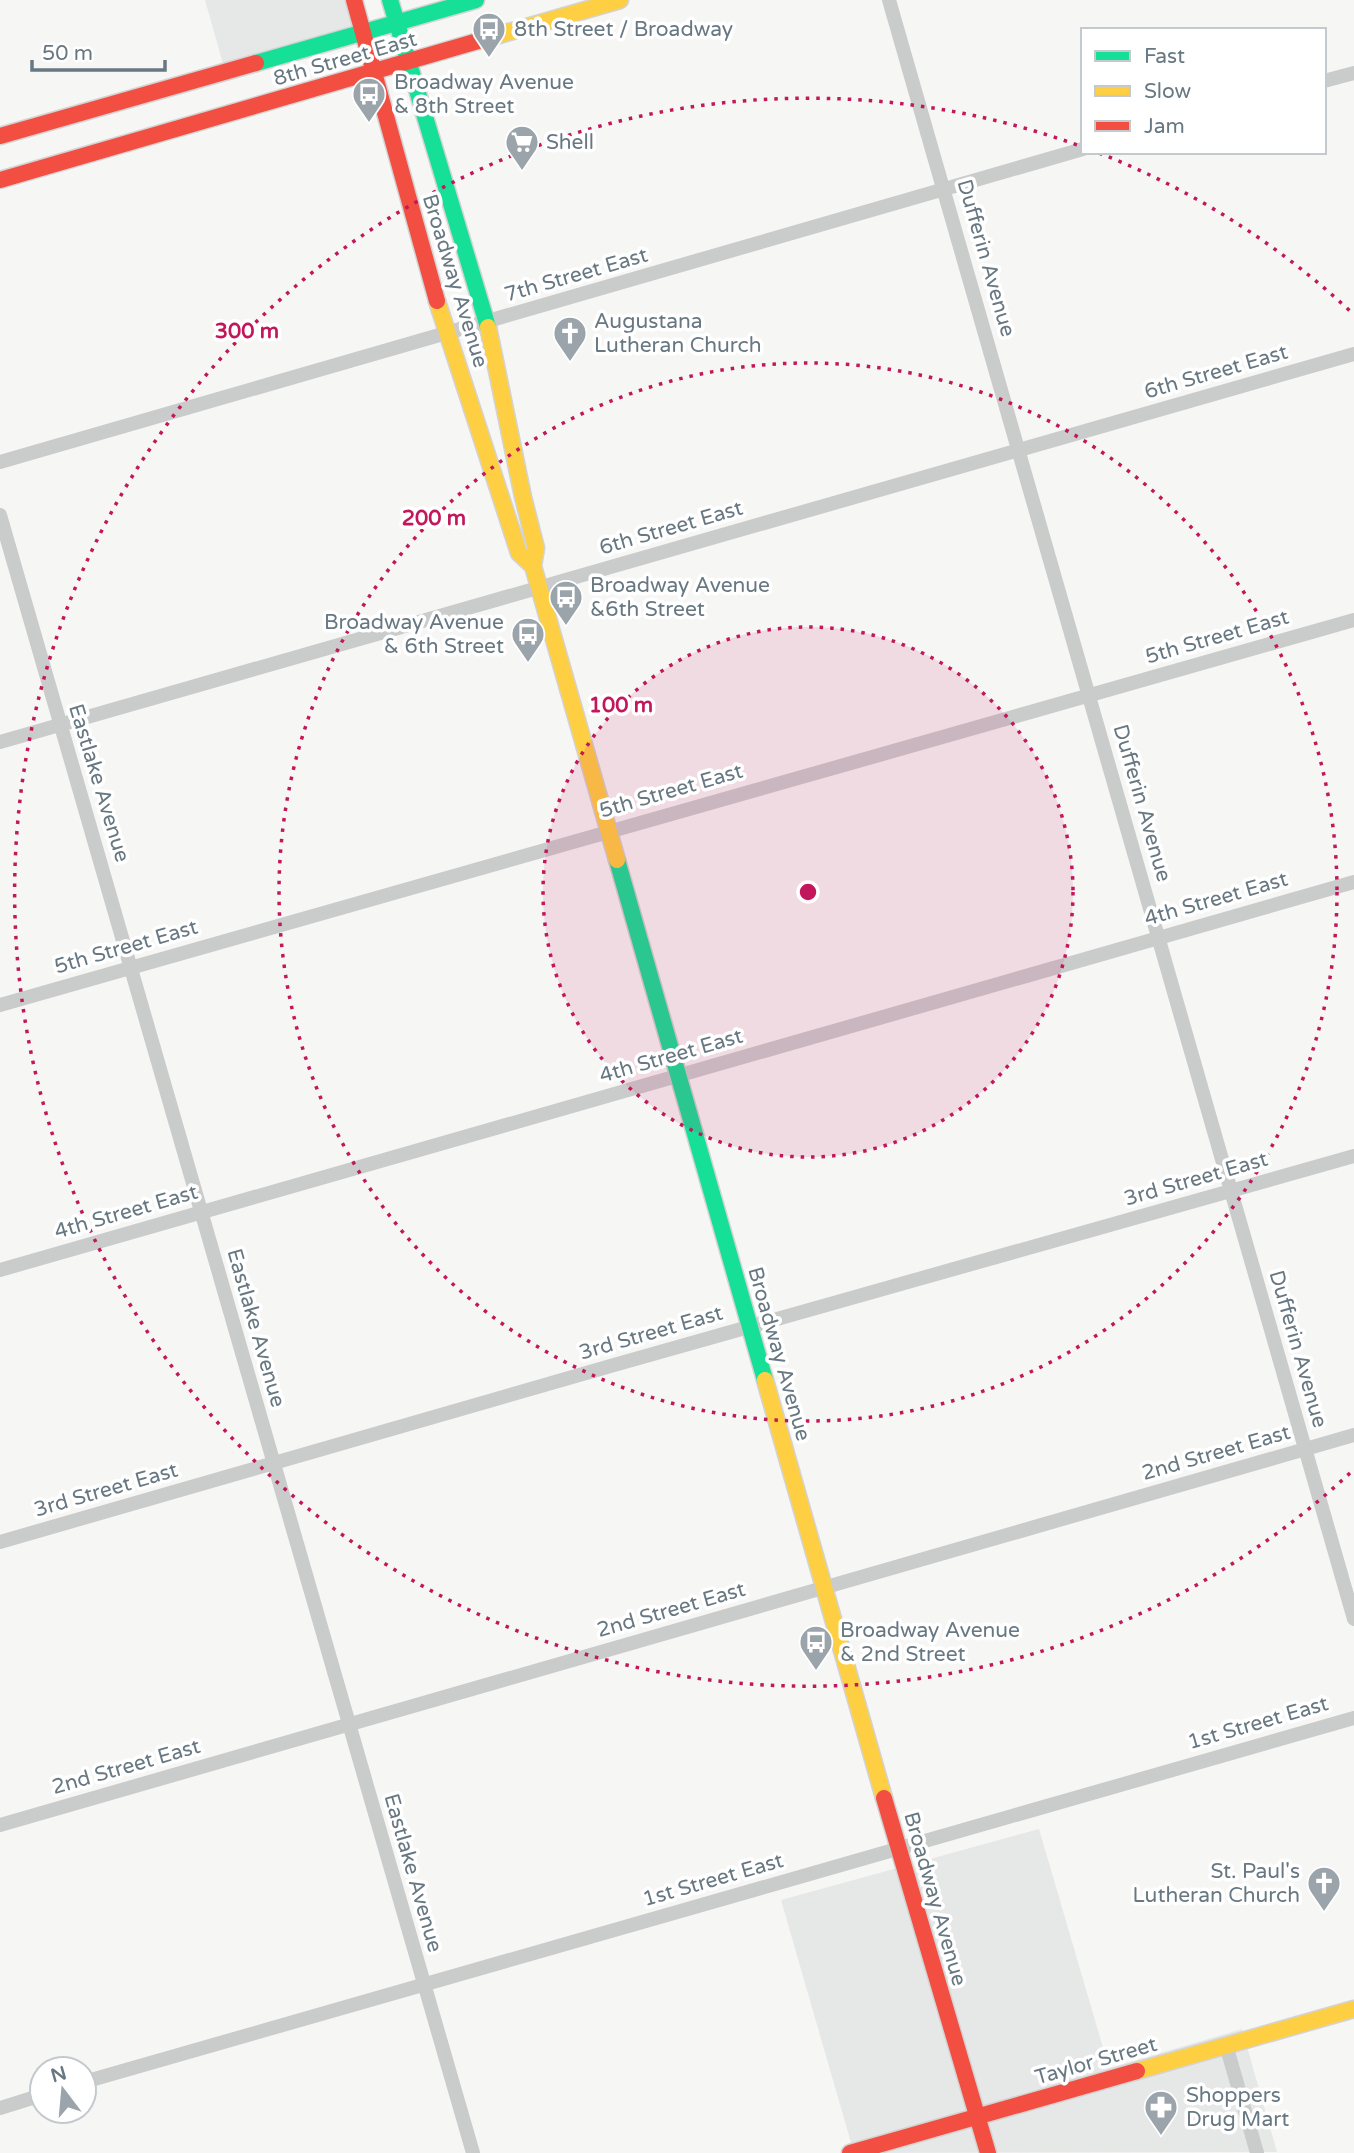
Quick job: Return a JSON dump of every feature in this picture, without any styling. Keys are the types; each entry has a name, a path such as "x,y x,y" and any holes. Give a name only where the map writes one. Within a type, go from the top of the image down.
{"main road":[{"name":"Broadway Avenue","path":"354,0 447,334 519,553 533,566"},
{"name":"Broadway Avenue","path":"390,0 487,322 536,548 533,566 539,588 898,1849 988,2153"},
{"name":"8th Street East","path":"0,136 476,0"},
{"name":"8th Street East","path":"0,180 620,0"},
{"name":"Taylor Street","path":"850,2153 1354,2008"}],"street":[{"name":"Dufferin Avenue","path":"889,0 1354,1619"},
{"path":"1326,80 1354,73"},
{"name":"7th Street East","path":"0,462 1081,150"},
{"name":"6th Street East","path":"0,742 1354,354"},
{"name":"Eastlake Avenue","path":"0,515 473,2153"},
{"name":"5th Street East","path":"0,1005 1354,620"},
{"name":"4th Street East","path":"0,1270 1354,882"},
{"name":"3rd Street East","path":"0,1542 1354,1156"},
{"name":"2nd Street East","path":"0,1825 1354,1435"},
{"name":"1st Street East","path":"98,2078 1354,1718"},
{"path":"1226,2045 1257,2153"},
{"path":"0,2108 28,2099"}],"shaded area":[{"path":"205,0 354,0 363,31 225,71"},
{"path":"1039,1829 1109,2068 1242,2029 1277,2152 854,2153 781,1900"}],"traffic: fast":[{"path":"390,0 488,327"},
{"path":"256,63 476,0"},
{"path":"617,860 765,1380"}],"traffic: slow":[{"path":"478,41 620,0"},
{"path":"437,301 519,553 533,566"},
{"path":"488,327 536,548 533,566 617,860"},
{"path":"765,1380 884,1798"},
{"path":"1137,2071 1354,2009"}],"traffic: jam":[{"path":"354,0 437,301"},
{"path":"0,180 478,41"},
{"path":"0,136 256,63"},
{"path":"884,1798 988,2153"},
{"path":"850,2153 1137,2071"}],"place":[{"name":"8th Street / Broadway","path":"489,59"},
{"name":"Broadway Avenue & 8th Street","path":"369,124"},
{"name":"Shell","path":"522,172"},
{"name":"Augustana Lutheran Church","path":"570,363"},
{"name":"Broadway Avenue &6th Street","path":"566,627"},
{"name":"Broadway Avenue & 6th Street","path":"528,664"},
{"name":"Broadway Avenue & 2nd Street","path":"816,1672"},
{"name":"St. Paul's Lutheran Church","path":"1324,1913"},
{"name":"Shoppers Drug Mart","path":"1161,2137"}]}
